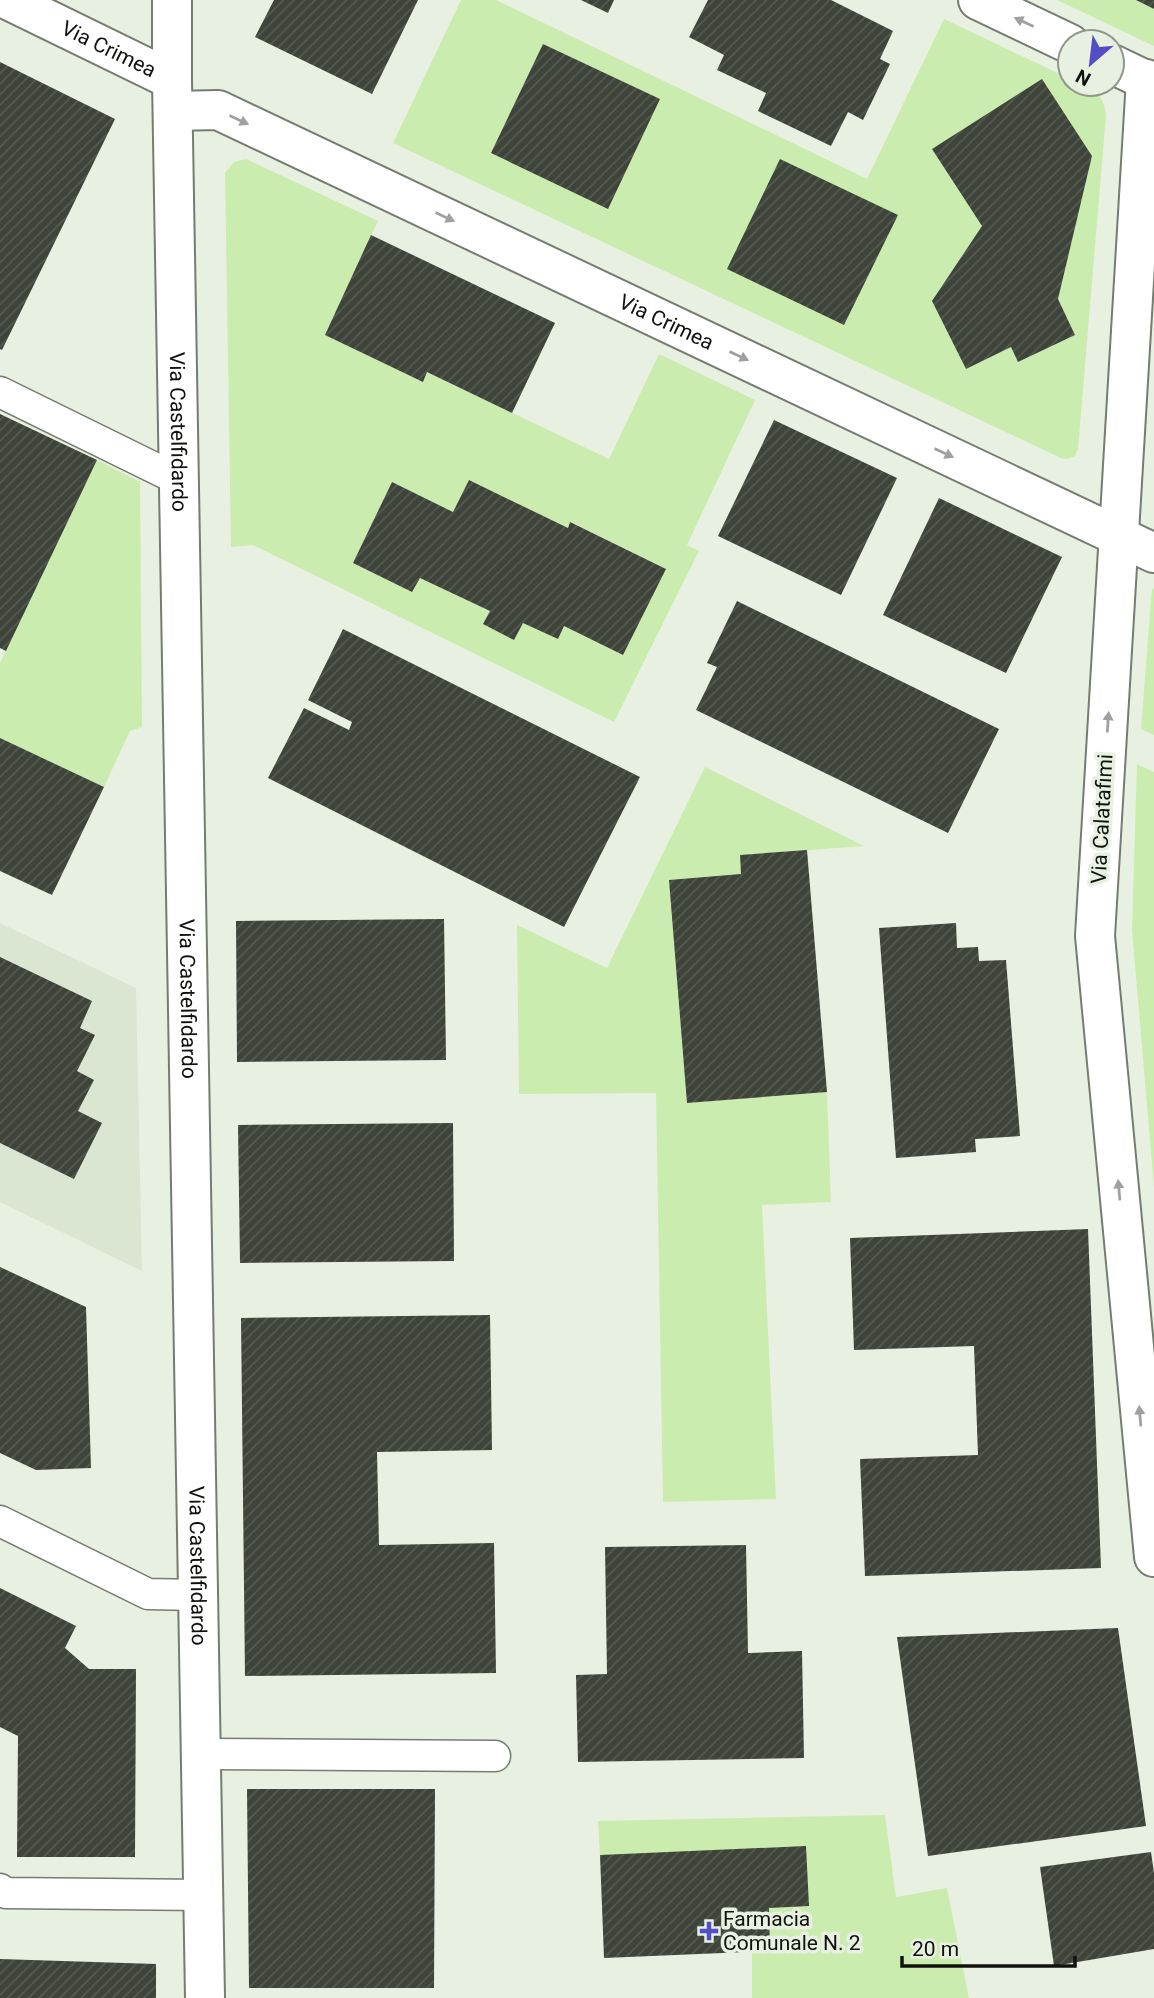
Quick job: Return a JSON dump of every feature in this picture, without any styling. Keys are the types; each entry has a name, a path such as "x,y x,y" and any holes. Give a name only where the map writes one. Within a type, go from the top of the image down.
{"street":[{"name":"Via Crimea","path":"8,0 172,95 218,110 1154,553"},
{"name":"Via Castelfidardo","path":"172,0 205,1998"},
{"path":"978,0 1056,37"},
{"name":"Via Calatafimi","path":"1137,76 1118,536 1095,936 1154,1557"}],"lane":[{"path":"0,393 179,480"},
{"path":"0,1521 148,1594 199,1595"},
{"path":"201,1754 495,1756"},
{"path":"0,1889 6,1893 204,1895"}],"shaded area":[{"path":"0,923 136,988 142,1271 0,1202"}],"green space":[{"path":"461,0 496,0 867,179 944,19 1056,72 1056,98 1101,98 1106,115 1078,449 1075,456 1061,458 393,143","holes":["543,44 660,99 491,153","1092,156 1058,299 1075,335 1019,362 1011,347 966,369 932,301 982,226"]},
{"path":"1057,0 1136,0 1154,9 1154,46 1126,33 1126,28 1116,28"},
{"path":"246,159 378,221 325,335 423,382 427,372 609,459 659,354 755,400 687,545 699,551 614,722 253,545 231,547 225,173 234,162","holes":["469,480 568,528 571,522 666,569 623,655 564,626 523,623 514,639 483,624 490,611 420,578 412,592 353,563 392,482 453,512"]},
{"path":"97,460 140,482 142,727 130,731 104,787 0,738 0,663"},
{"path":"1152,588 1154,589 1154,735 1141,729"},
{"path":"1137,764 1154,772 1154,1187 1132,930"},
{"path":"705,767 864,846 740,855 741,874 687,1103 827,1092 831,1202 762,1205 776,1499 663,1502 656,1093 519,1094 517,925 607,968"},
{"path":"885,1815 896,1897 947,1888 969,1998 752,1998 752,1952 770,1951 769,1908 806,1847 600,1855 598,1821"}],"building":[{"path":"274,0 418,0 372,94 255,37"},
{"path":"581,0 614,0 608,13"},
{"path":"708,0 831,0 893,31 880,59 890,64 863,120 848,112 831,146 758,111 766,93 717,70 724,55 689,37"},
{"path":"1136,0 1154,0 1154,9"},
{"path":"543,44 660,99 608,209 491,153"},
{"path":"0,62 115,119 2,350 0,349"},
{"path":"1042,79 1092,156 1058,299 1075,335 1018,362 1011,347 966,369 932,301 982,226 932,149"},
{"path":"780,159 898,215 844,325 727,269"},
{"path":"371,235 555,323 512,413 427,372 423,382 325,335"},
{"path":"0,414 97,460 6,651 0,648"},
{"path":"774,420 897,478 841,595 718,536"},
{"path":"469,480 568,528 570,522 666,569 623,655 564,626 558,639 523,623 514,640 483,624 490,611 420,578 412,592 353,563 392,482 453,512"},
{"path":"939,498 1062,557 1006,673 883,615"},
{"path":"737,601 999,729 948,833 696,710 717,667 707,663"},
{"path":"343,629 640,777 564,927 268,778 304,708 349,730 352,722 308,700"},
{"path":"0,738 104,787 52,895 0,871"},
{"path":"807,850 827,1092 687,1103 669,880 741,874 740,855"},
{"path":"444,919 446,1060 237,1062 236,921"},
{"path":"956,923 957,948 978,947 979,961 1006,960 1020,1136 975,1139 976,1152 896,1158 879,928"},
{"path":"0,957 92,1001 80,1028 95,1035 77,1071 94,1080 78,1111 102,1123 74,1179 0,1143"},
{"path":"453,1123 454,1261 240,1263 238,1125"},
{"path":"1088,1229 1101,1568 865,1576 860,1459 978,1455 974,1346 854,1350 850,1238"},
{"path":"0,1267 86,1307 91,1468 36,1470 0,1453"},
{"path":"490,1315 492,1450 377,1452 379,1545 494,1543 496,1673 245,1676 241,1318"},
{"path":"746,1545 748,1653 802,1651 804,1758 578,1762 576,1675 607,1674 605,1547"},
{"path":"0,1588 76,1626 65,1648 89,1669 136,1669 135,1857 17,1857 18,1736 0,1727"},
{"path":"1118,1628 1146,1826 928,1856 897,1637"},
{"path":"247,1789 435,1789 434,1988 249,1988"},
{"path":"806,1846 809,1906 769,1908 770,1951 604,1958 600,1855"},
{"path":"1151,1852 1154,1873 1154,1949 1054,1966 1040,1867"},
{"path":"0,1959 156,1964 156,1998 0,1998"}],"place":[{"name":"Farmacia Comunale N. 2","path":"709,1931"}]}
